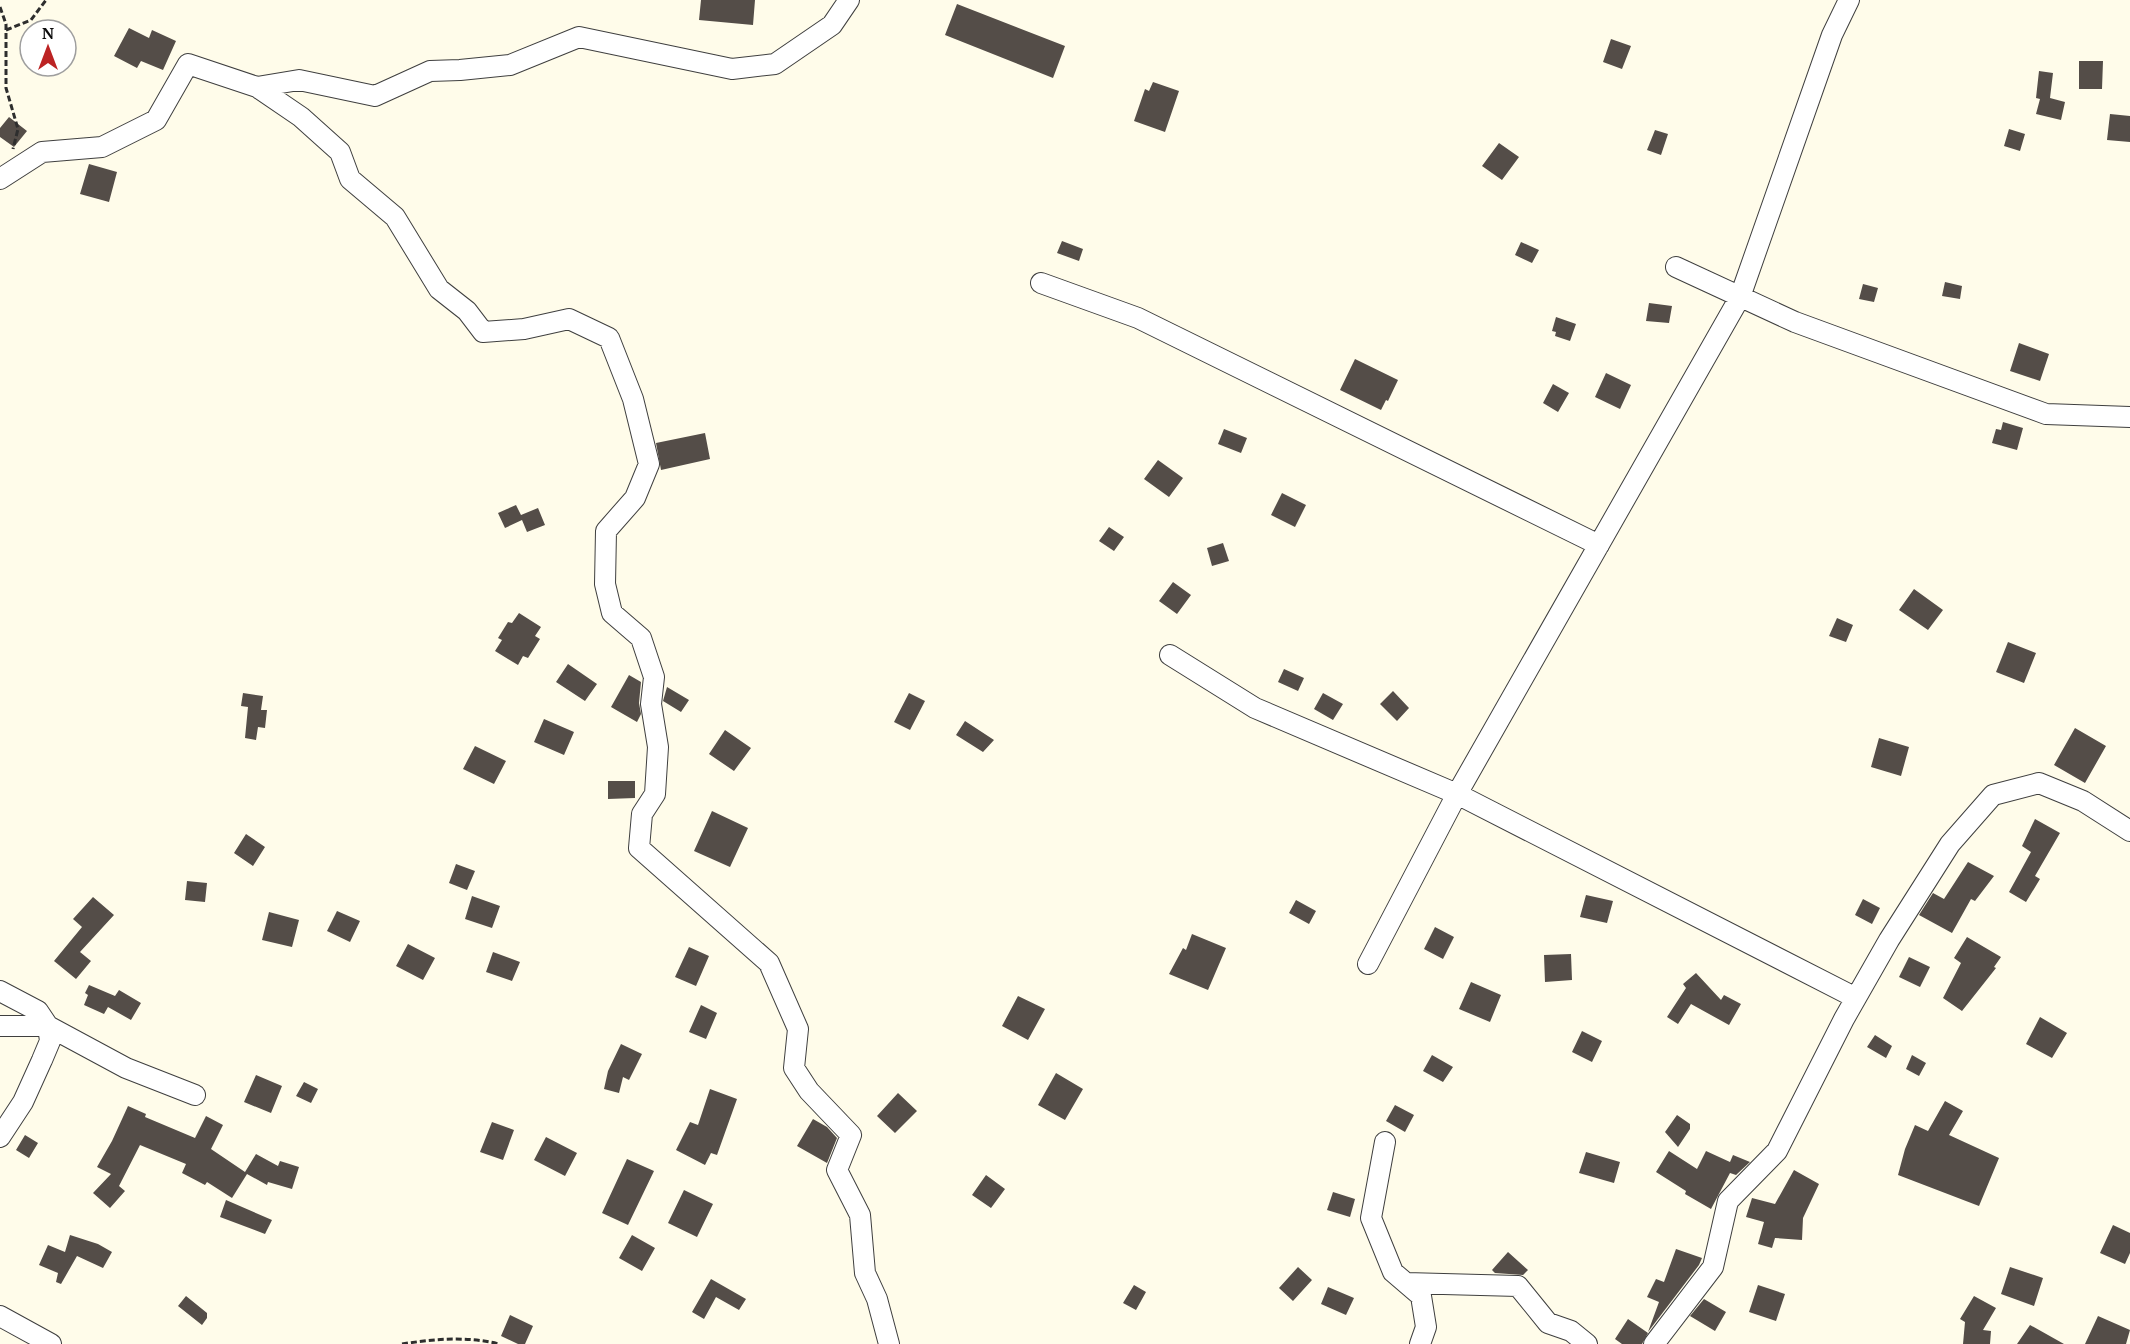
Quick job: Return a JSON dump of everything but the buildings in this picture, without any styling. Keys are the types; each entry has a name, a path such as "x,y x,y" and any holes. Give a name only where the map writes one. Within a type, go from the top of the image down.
{"street":[{"path":"257,87 299,80 375,96 430,71 510,65 579,38 732,69 775,64 832,25 849,0"},
{"path":"1368,964 1458,794 1740,297 1832,35 1849,0"},
{"path":"4,176 42,152 102,147 156,120 188,64 257,87 301,117 340,152 350,179 395,217 439,289 466,311 483,332 524,329 569,319 609,338 633,399 649,464 635,498 606,531 605,584 612,613 641,638 654,677 651,704 658,747 655,794 642,814 639,848 768,963 798,1029 794,1068 809,1091 851,1135 837,1170 860,1215 865,1273 877,1299 889,1344"},
{"path":"1676,267 1795,322 2046,414 2130,417"},
{"path":"1041,283 1138,318 1599,545"},
{"path":"1170,655 1255,708 1458,794 1856,998"},
{"path":"1654,1344 1713,1267 1728,1201 1777,1151 1856,998 1950,844 1994,795 2039,783 2083,801 2130,831"},
{"path":"0,992 38,1011 48,1026 50,1041 23,1102 0,1137"},
{"path":"0,1026 48,1026 126,1068 195,1095"},
{"path":"1385,1142 1371,1218 1393,1272 1421,1296 1426,1327 1420,1344"},
{"path":"1406,1283 1518,1286 1548,1323 1571,1331 1587,1344"},
{"path":"0,1316 51,1344"}],"path":[{"path":"6,30 31,20 46,0"},
{"path":"0,7 6,30 6,88 18,129 4,176"},
{"path":"402,1344 430,1340 476,1339 499,1344"}]}
